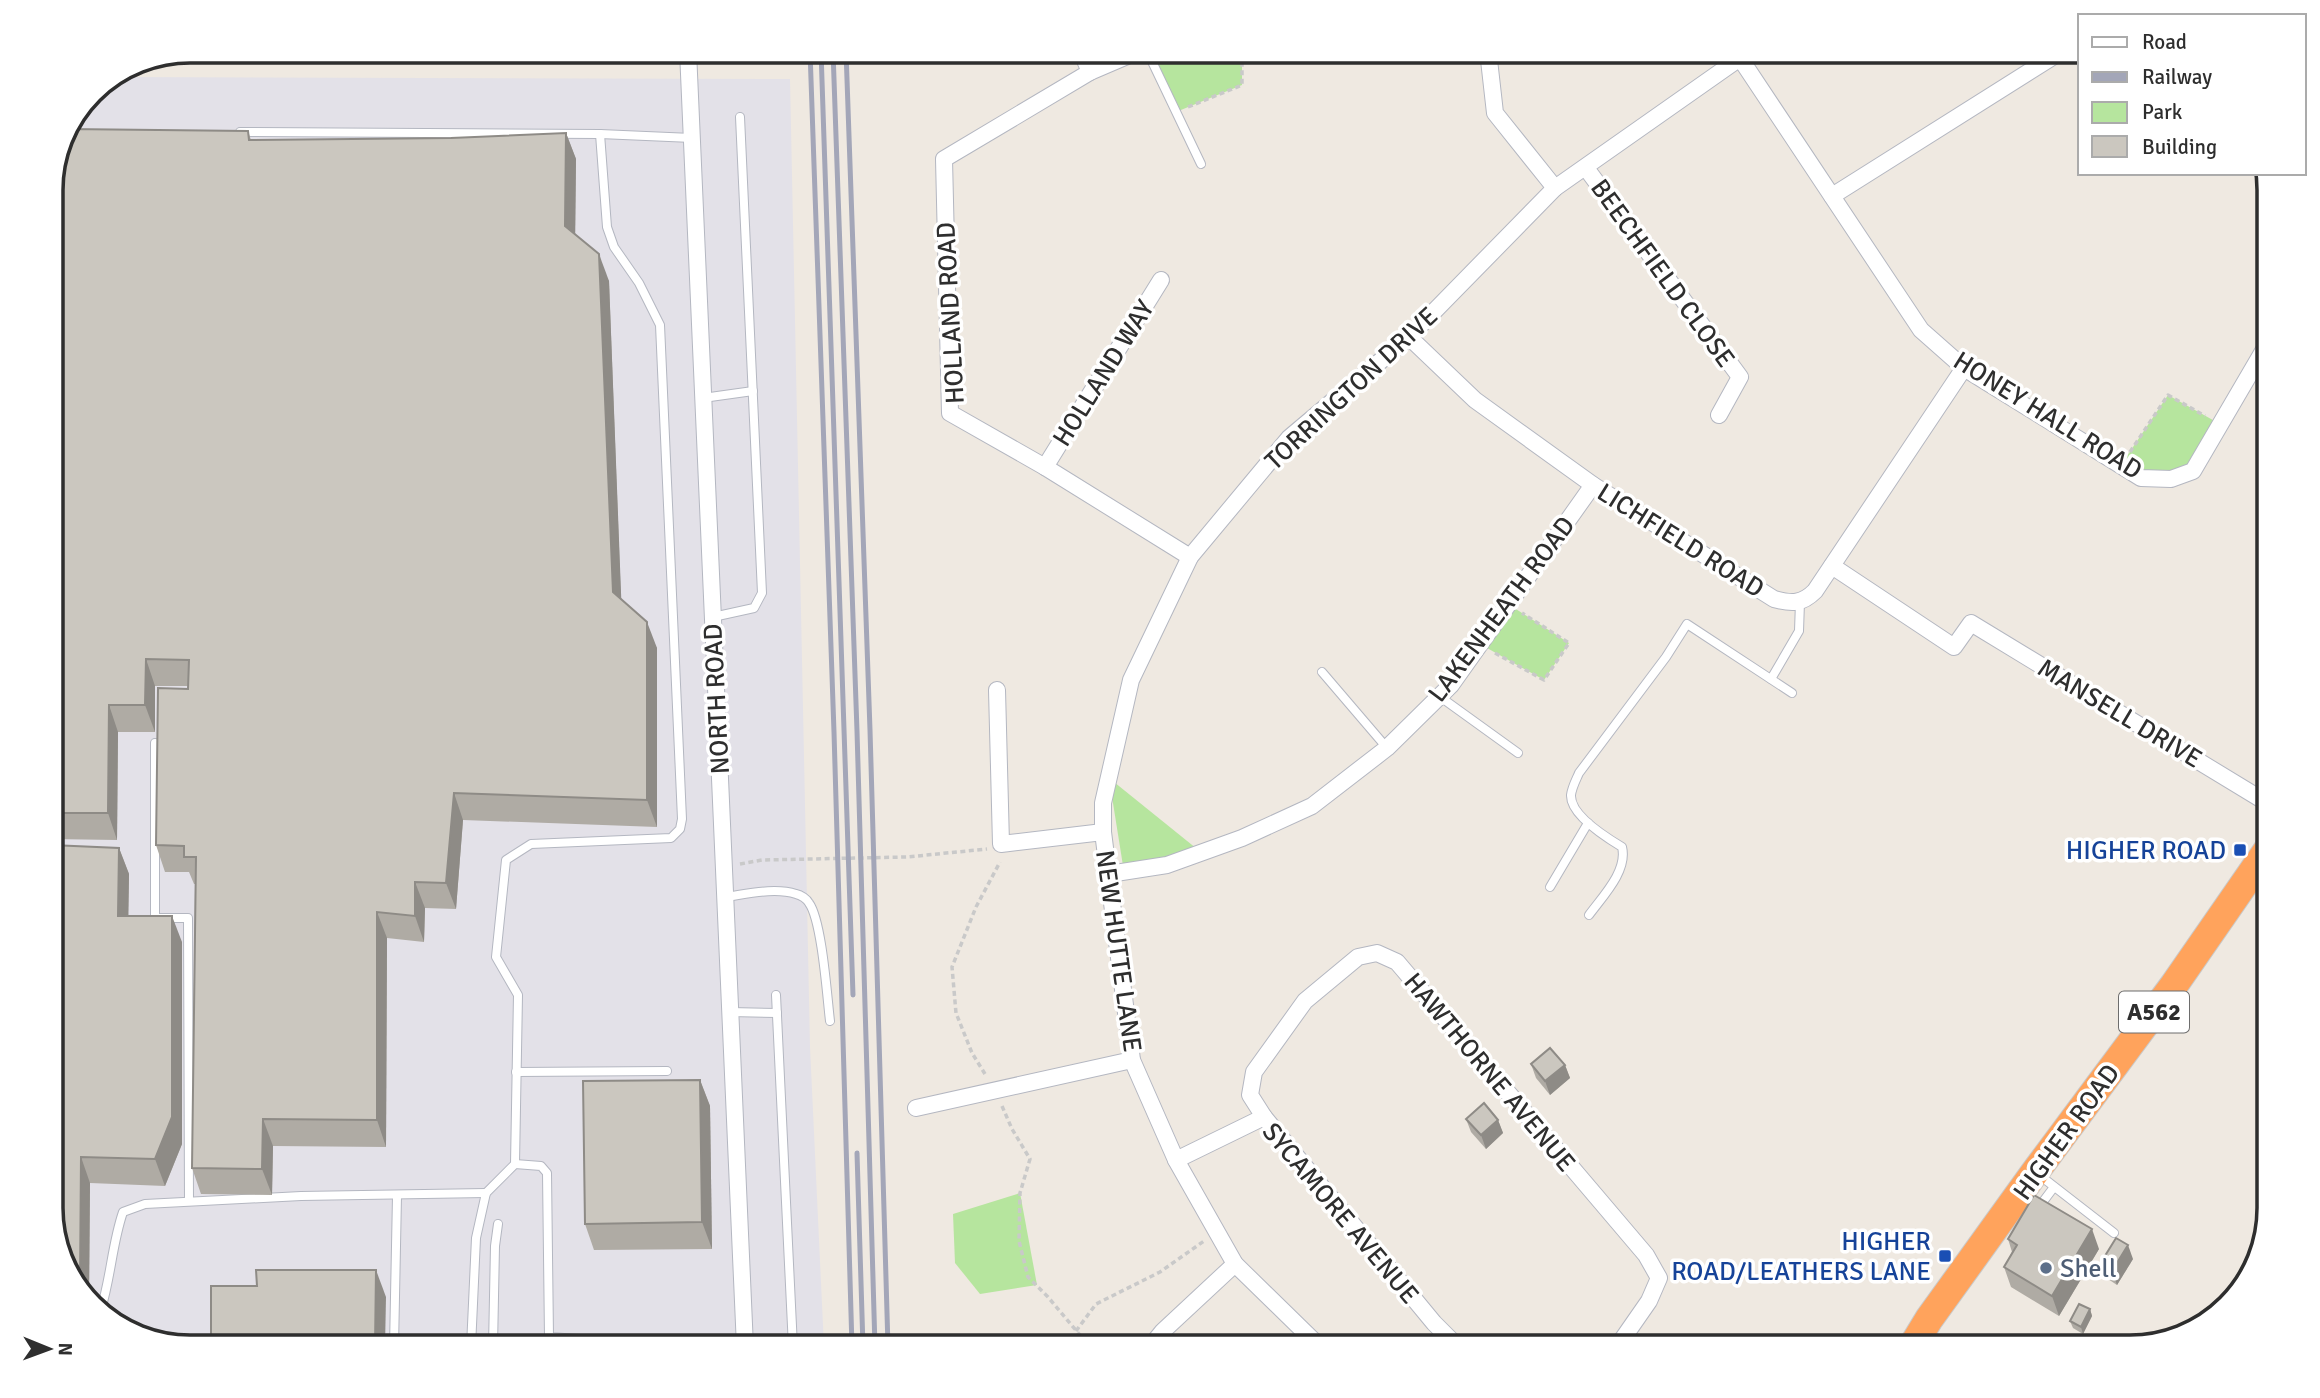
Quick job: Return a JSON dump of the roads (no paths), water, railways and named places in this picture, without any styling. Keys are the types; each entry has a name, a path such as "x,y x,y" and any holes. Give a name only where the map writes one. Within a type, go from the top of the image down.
{"highway":[{"name":"HIGHER ROAD","path":"1920,1335 1996,1237 2045,1180 2257,865"}],"street":[{"name":"NORTH ROAD","path":"689,63 745,1335"},
{"path":"1086,63 1090,72"},
{"name":"HOLLAND ROAD","path":"1111,63 1090,72 944,159 950,413 1045,467 1190,557"},
{"path":"1489,63 1495,113 1555,188"},
{"name":"TORRINGTON DRIVE","path":"1103,832 1103,803 1131,681 1190,557 1289,438 1409,337 1555,188 1732,63"},
{"name":"HONEY HALL ROAD","path":"1751,63 1832,196 1921,330 1964,368 2141,478 2171,479 2193,471 2257,361"},
{"path":"1832,196 2043,63"},
{"name":"BEECHFIELD CLOSE","path":"1586,168 1740,377 1719,415"},
{"name":"HOLLAND WAY","path":"1045,467 1161,280"},
{"name":"LICHFIELD ROAD","path":"1409,337 1475,400 1593,485 1774,599 1790,603 1800,602 1815,591 1964,368"},
{"name":"LAKENHEATH ROAD","path":"1109,874 1167,865 1242,838 1312,806 1387,748 1451,685 1593,485"},
{"name":"MANSELL DRIVE","path":"1832,566 1954,647 1971,623 2257,797"},
{"path":"997,691 1001,844 1103,832"},
{"name":"NEW HUTTE LANE","path":"1103,832 1132,1060 1176,1160 1235,1264 1308,1335"},
{"name":"HAWTHORNE AVENUE","path":"1264,1116 1250,1094 1254,1072 1305,1001 1358,957 1377,953 1397,962 1646,1255 1659,1278 1649,1301 1625,1335"},
{"path":"916,1108 1132,1060"},
{"name":"SYCAMORE AVENUE","path":"1176,1160 1264,1116 1446,1335"},
{"path":"1160,1335 1235,1264"}],"lane":[{"path":"1153,63 1201,164"},
{"path":"713,617 754,607 762,593 740,117"},
{"path":"230,132 600,134 692,138"},
{"path":"472,1335 476,1238 486,1194 515,1164 517,995 496,957 506,860 531,844 671,838 680,829 682,819 660,325 639,283 614,247 607,227 600,134"},
{"path":"703,398 753,391"},
{"path":"1771,679 1799,631 1800,602"},
{"path":"1589,915 1624,860 1622,848 1579,814 1571,798 1579,773 1666,657 1687,624 1792,693"},
{"path":"1322,673 1387,748"},
{"path":"1439,696 1518,753"},
{"path":"155,743 155,918 188,918 189,1201"},
{"path":"1550,887 1588,823"},
{"path":"725,897 772,892 796,894 808,900 813,910 825,970 830,1021"},
{"path":"776,995 792,1335"},
{"path":"730,1013 777,1013"},
{"path":"516,1072 667,1071"},
{"path":"515,1164 541,1166 547,1173 549,1335"},
{"path":"2032,1217 2045,1180 2114,1233"},
{"path":"103,1301 115,1234 123,1212 145,1204 301,1196 486,1194"},
{"path":"394,1335 397,1196"},
{"path":"493,1335 498,1224"}],"railway":[{"path":"810,63 852,1335"},
{"path":"821,63 853,995"},
{"path":"833,63 875,1335"},
{"path":"846,63 888,1335"},
{"path":"857,1153 863,1335"}],"place":[{"name":"HIGHER ROAD","path":"2240,850"},
{"name":"HIGHER ROAD/LEATHERS LANE","path":"1945,1256"},
{"name":"Shell","path":"2046,1268"}]}
